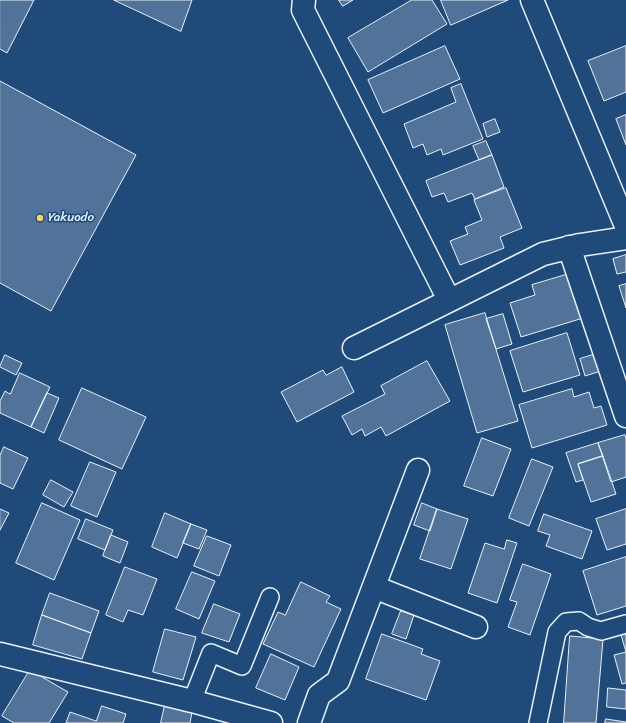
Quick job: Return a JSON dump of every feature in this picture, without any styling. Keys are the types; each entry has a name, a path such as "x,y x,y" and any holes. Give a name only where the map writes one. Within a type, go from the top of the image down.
{"street":[{"path":"304,0 303,10 449,300"},
{"path":"532,0 626,226"},
{"path":"354,348 543,254 569,247 626,238"},
{"path":"569,247 626,416"},
{"path":"309,723 319,695 338,681 418,470"},
{"path":"374,587 476,627"},
{"path":"0,654 192,701 271,723"}],"lane":[{"path":"192,701 211,653 242,666 270,597"},
{"path":"538,723 557,632 566,622 579,621 588,627 601,631 626,624"}],"building":[{"path":"0,0 34,0 7,53 0,49"},
{"path":"114,0 192,0 181,31"},
{"path":"339,0 353,0 343,6"},
{"path":"412,0 432,0 447,24 368,72 348,38"},
{"path":"441,0 508,0 451,25"},
{"path":"445,46 460,79 383,113 368,80"},
{"path":"626,46 626,92 604,101 588,61"},
{"path":"0,81 136,155 51,311 0,283"},
{"path":"461,84 483,139 443,155 441,149 427,155 423,144 413,148 404,124 456,102 451,88"},
{"path":"626,115 626,145 616,119"},
{"path":"495,119 500,132 487,137 483,124"},
{"path":"486,141 492,155 479,160 473,146"},
{"path":"492,155 504,187 475,199 472,193 448,202 444,193 432,197 426,181"},
{"path":"506,188 522,228 500,237 504,248 460,265 450,241 468,234 465,227 482,220 474,200"},
{"path":"626,255 626,272 617,274 613,259"},
{"path":"569,274 583,318 521,337 510,303 535,295 532,285"},
{"path":"626,284 626,308 619,286"},
{"path":"485,313 518,421 477,433 445,325"},
{"path":"503,314 512,344 496,349 486,319"},
{"path":"567,333 580,375 523,392 510,351"},
{"path":"599,353 604,370 585,376 580,359"},
{"path":"5,355 22,363 16,375 0,367"},
{"path":"427,361 450,401 386,436 381,427 365,436 362,429 352,435 342,416 385,394 381,386"},
{"path":"342,367 354,392 297,422 281,392 323,370 326,375"},
{"path":"20,373 50,387 31,427 0,413 0,401 5,391 10,394"},
{"path":"82,388 146,417 122,469 59,440"},
{"path":"572,389 574,397 589,392 594,408 601,406 607,425 532,448 519,405"},
{"path":"47,393 59,398 44,433 31,427"},
{"path":"625,435 626,477 611,482 598,443"},
{"path":"482,438 511,449 493,496 464,486"},
{"path":"598,443 603,456 578,464 583,480 576,482 566,453"},
{"path":"4,447 28,458 13,489 0,483 0,456"},
{"path":"603,456 616,494 591,502 578,464"},
{"path":"532,459 553,467 529,526 509,518"},
{"path":"90,462 116,472 97,517 71,506"},
{"path":"51,480 73,492 64,507 43,495"},
{"path":"42,503 80,520 54,580 16,563"},
{"path":"422,503 437,509 430,531 414,525"},
{"path":"0,509 9,513 0,530"},
{"path":"437,509 468,519 451,569 420,559"},
{"path":"626,509 626,544 607,550 596,519"},
{"path":"165,513 191,524 177,558 152,547"},
{"path":"544,514 592,531 582,559 546,546 550,535 538,531"},
{"path":"86,519 113,530 105,550 78,539"},
{"path":"191,524 207,530 199,549 183,543"},
{"path":"111,535 128,542 120,563 103,556"},
{"path":"207,536 231,545 219,576 194,566"},
{"path":"507,540 517,543 497,603 468,593 485,543 504,549"},
{"path":"626,557 626,606 597,615 583,571"},
{"path":"523,564 551,574 530,635 508,627 517,602 510,600"},
{"path":"125,567 157,579 143,615 128,610 123,622 106,615"},
{"path":"192,572 215,581 199,619 176,609"},
{"path":"301,582 330,596 326,602 341,609 314,667 263,644 278,612 285,615"},
{"path":"50,593 99,611 91,633 42,615"},
{"path":"214,604 240,614 229,642 202,633"},
{"path":"401,611 414,615 406,639 392,634"},
{"path":"42,615 91,633 82,659 33,645"},
{"path":"165,629 196,637 183,680 153,672"},
{"path":"626,633 626,652 621,635"},
{"path":"382,634 423,649 421,654 440,661 426,700 366,679"},
{"path":"570,636 603,639 596,723 564,723"},
{"path":"626,652 626,683 622,684 614,655"},
{"path":"271,654 299,667 285,700 256,688"},
{"path":"30,670 68,692 49,723 14,723 2,716"},
{"path":"608,688 626,690 626,709 607,707"},
{"path":"165,705 192,712 190,723 161,723"},
{"path":"102,706 126,714 123,723 66,723 70,712 96,721"},
{"path":"606,719 626,722 626,723 605,723"}],"place":[{"name":"Yakuodo","path":"40,218"}]}
